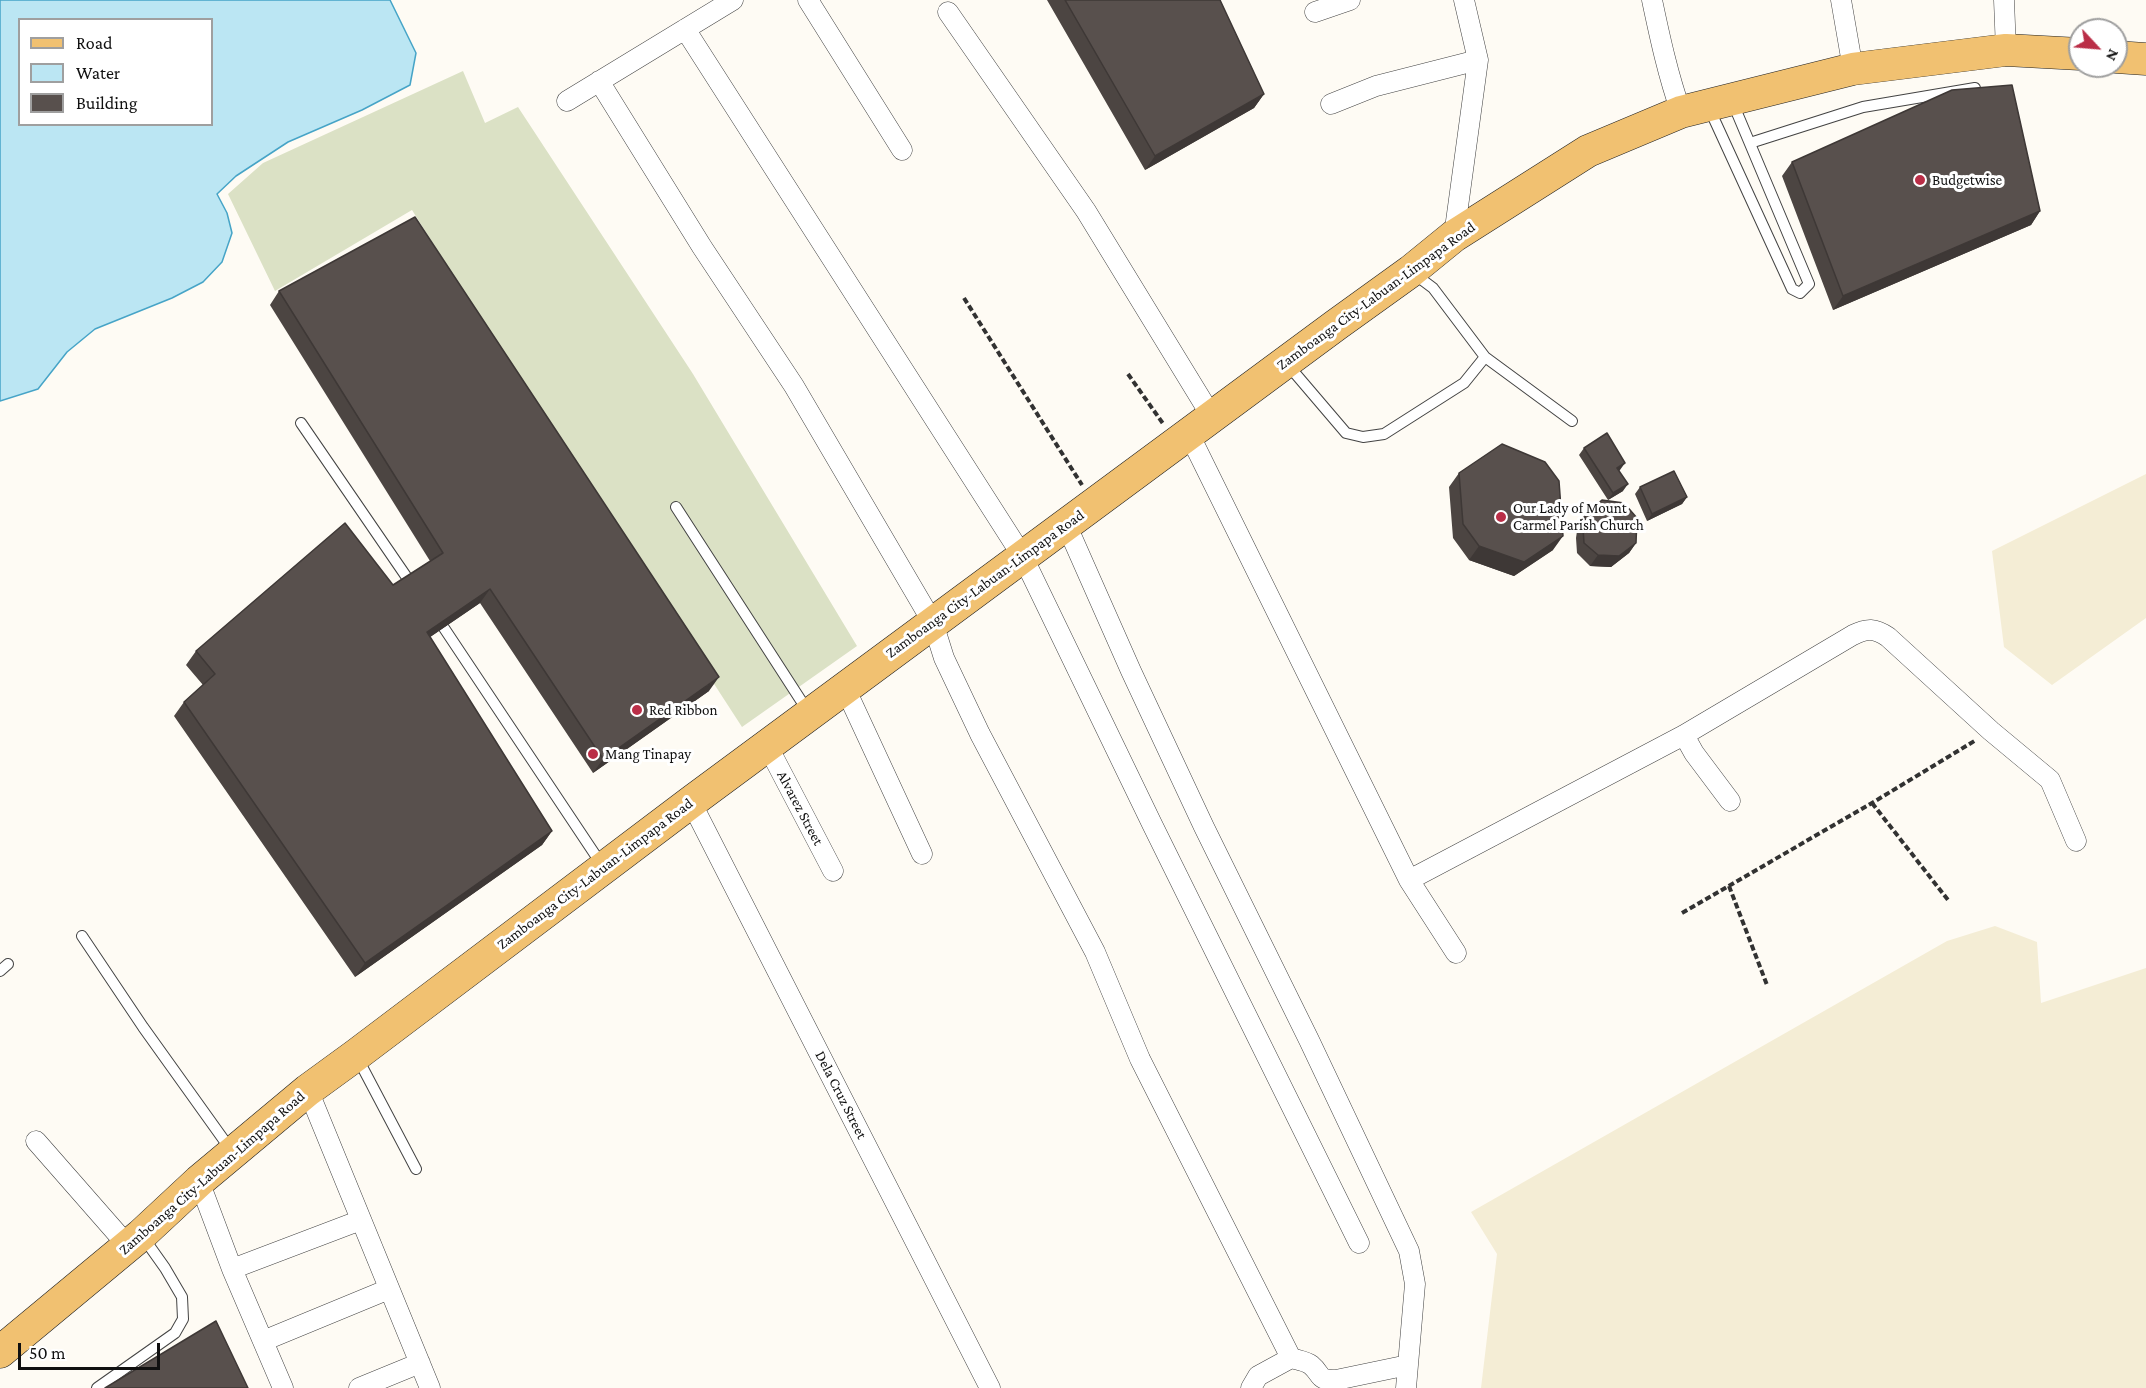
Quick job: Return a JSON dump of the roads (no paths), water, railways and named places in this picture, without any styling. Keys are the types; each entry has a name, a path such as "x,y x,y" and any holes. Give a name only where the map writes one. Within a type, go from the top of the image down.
{"main road":[{"name":"Zamboanga City-Labuan-Limpapa Road","path":"0,1352 308,1090 767,745 1285,362 1411,272 1454,236 1588,151 1707,105 1853,69 2006,50 2068,53"},
{"path":"2128,58 2146,59"}],"street":[{"path":"567,101 733,0"},
{"path":"807,0 902,150"},
{"path":"1315,12 1350,0"},
{"path":"1454,236 1478,60 1464,0"},
{"path":"1652,0 1667,68 1707,105"},
{"path":"1841,0 1853,69"},
{"path":"2004,0 2006,50"},
{"path":"948,12 1086,212 1408,880 1456,953"},
{"path":"685,29 1023,556 1152,824 1359,1243"},
{"path":"1331,104 1376,86 1478,60"},
{"path":"599,81 702,248 794,386 933,623 944,658 980,734 1095,952 1140,1059 1291,1358"},
{"path":"1066,524 1204,828 1314,1050 1409,1251 1415,1284 1406,1388"},
{"path":"1408,880 1684,735 1853,635 1868,629 1881,632 1888,637 1991,731 2050,780 2076,841"},
{"path":"845,688 922,855"},
{"path":"1684,735 1694,753 1730,801"},
{"name":"Alvarez Street","path":"767,745 833,871"},
{"name":"Dela Cruz Street","path":"691,802 990,1388"},
{"path":"308,1090 430,1388"},
{"path":"36,1141 134,1240"},
{"path":"199,1181 232,1269 283,1388"},
{"path":"232,1269 361,1220"},
{"path":"263,1341 389,1289"},
{"path":"1251,1388 1258,1376 1291,1358 1305,1362 1312,1366 1321,1378 1330,1380 1408,1365"},
{"path":"359,1388 420,1363"}],"lane":[{"path":"1750,143 1863,107 1975,88"},
{"path":"1707,105 1750,143 1809,284 1800,293 1792,289 1707,105"},
{"path":"1411,272 1433,288 1485,357 1572,421"},
{"path":"1285,362 1347,433 1363,437 1384,434 1464,383 1485,357"},
{"path":"301,423 410,582"},
{"path":"676,507 809,714"},
{"path":"444,628 603,868"},
{"path":"82,936 143,1027 234,1154"},
{"path":"356,1054 416,1169"},
{"path":"97,1388 175,1333 183,1319 182,1297 165,1268 134,1240"}],"water":[{"path":"0,0 390,0 416,53 410,85 362,110 288,142 236,176 217,194 227,213 232,233 222,262 203,282 172,298 95,329 67,352 38,389 0,401"}],"place":[{"name":"Budgetwise","path":"1920,180"},
{"name":"Our Lady of Mount Carmel Parish Church","path":"1501,517"},
{"name":"Red Ribbon","path":"637,710"},
{"name":"Mang Tinapay","path":"593,754"}]}
